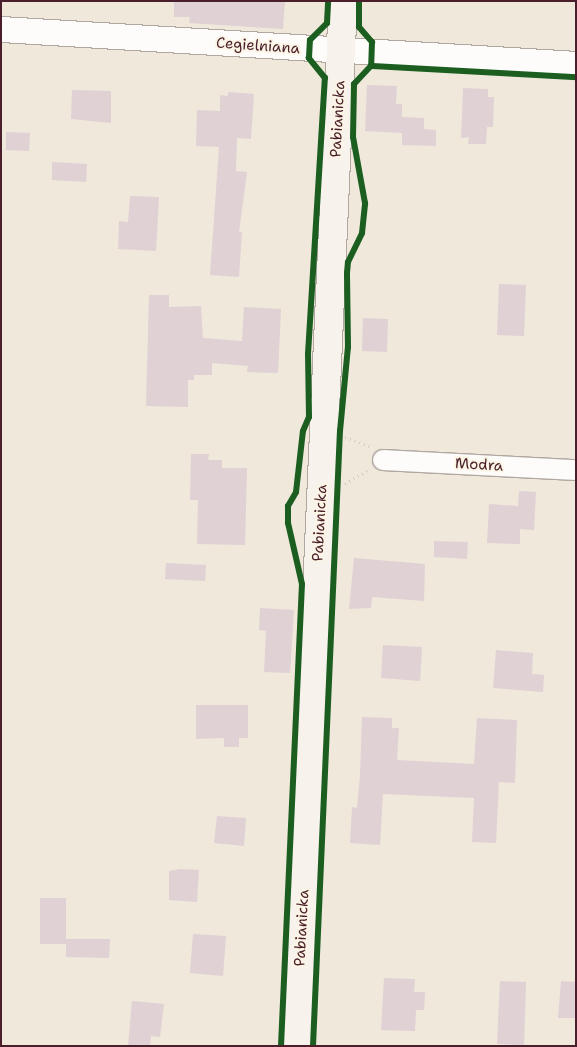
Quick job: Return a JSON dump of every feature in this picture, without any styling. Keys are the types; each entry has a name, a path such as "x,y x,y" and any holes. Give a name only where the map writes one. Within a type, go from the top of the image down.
{"main road":[{"name":"Pabianicka","path":"297,1046 343,1"}],"street":[{"name":"Cegielniana","path":"1,29 341,52 576,64"},
{"name":"Modra","path":"383,460 576,470"}],"path":[{"path":"339,485 383,460 376,448 341,436"}],"building":[{"path":"174,1 285,1 283,29 189,23 190,17 174,17"},
{"path":"367,85 397,86 396,104 402,104 402,117 424,118 424,129 436,130 436,146 402,145 402,133 365,131"},
{"path":"463,88 488,89 488,97 494,97 493,127 487,127 486,144 468,144 469,137 461,138"},
{"path":"72,90 111,91 111,123 71,119"},
{"path":"228,92 254,94 251,139 237,138 236,171 247,172 239,232 242,232 239,277 210,275 219,147 196,146 197,110 220,111 220,95 228,96"},
{"path":"6,132 30,133 29,151 6,150"},
{"path":"52,162 87,164 86,182 52,180"},
{"path":"130,196 159,197 156,251 118,249 119,221 128,222"},
{"path":"499,284 526,285 524,336 497,335"},
{"path":"149,295 169,295 169,307 201,306 203,338 242,341 244,307 281,309 278,373 247,372 248,366 212,363 212,375 194,375 194,380 188,380 188,407 146,406"},
{"path":"363,318 388,319 387,352 362,351"},
{"path":"191,454 209,454 208,460 222,460 222,468 247,468 245,545 197,544 198,500 190,500"},
{"path":"519,491 536,492 534,530 520,529 520,544 487,543 489,504 518,506"},
{"path":"434,541 468,542 467,559 434,557"},
{"path":"354,558 425,564 424,601 372,597 371,608 349,609"},
{"path":"166,563 206,565 205,581 165,579"},
{"path":"260,608 294,610 290,673 264,672 266,631 259,630"},
{"path":"383,645 422,647 420,681 381,678"},
{"path":"496,650 533,653 532,674 544,675 543,692 493,688"},
{"path":"196,705 248,705 248,738 239,738 239,747 224,747 224,738 196,739"},
{"path":"362,717 392,718 392,728 399,728 397,760 474,764 477,718 517,720 515,783 499,782 496,843 472,842 474,798 383,794 380,845 350,843 352,807 357,808"},
{"path":"217,816 246,818 244,846 214,843"},
{"path":"180,869 199,870 197,902 169,900 169,871"},
{"path":"40,898 66,898 66,939 110,939 109,958 66,957 66,944 40,944"},
{"path":"193,934 226,936 223,976 190,973"},
{"path":"384,978 415,979 414,992 425,992 424,1010 416,1010 415,1031 381,1030"},
{"path":"500,981 526,982 524,1045 497,1044"},
{"path":"561,981 576,982 576,1018 558,1018"},
{"path":"132,1001 164,1004 160,1037 151,1036 150,1046 128,1046"}],"cycle path":[{"path":"281,1046 302,584 288,523 288,506 296,492 303,431 309,417 308,354 325,78 309,58 310,40 327,23 328,1"},
{"path":"359,1 359,27 372,42 371,66"},
{"path":"313,1046 340,431 348,347 347,273 348,262 362,233 365,203 353,137 354,84 371,66 576,77"}]}
